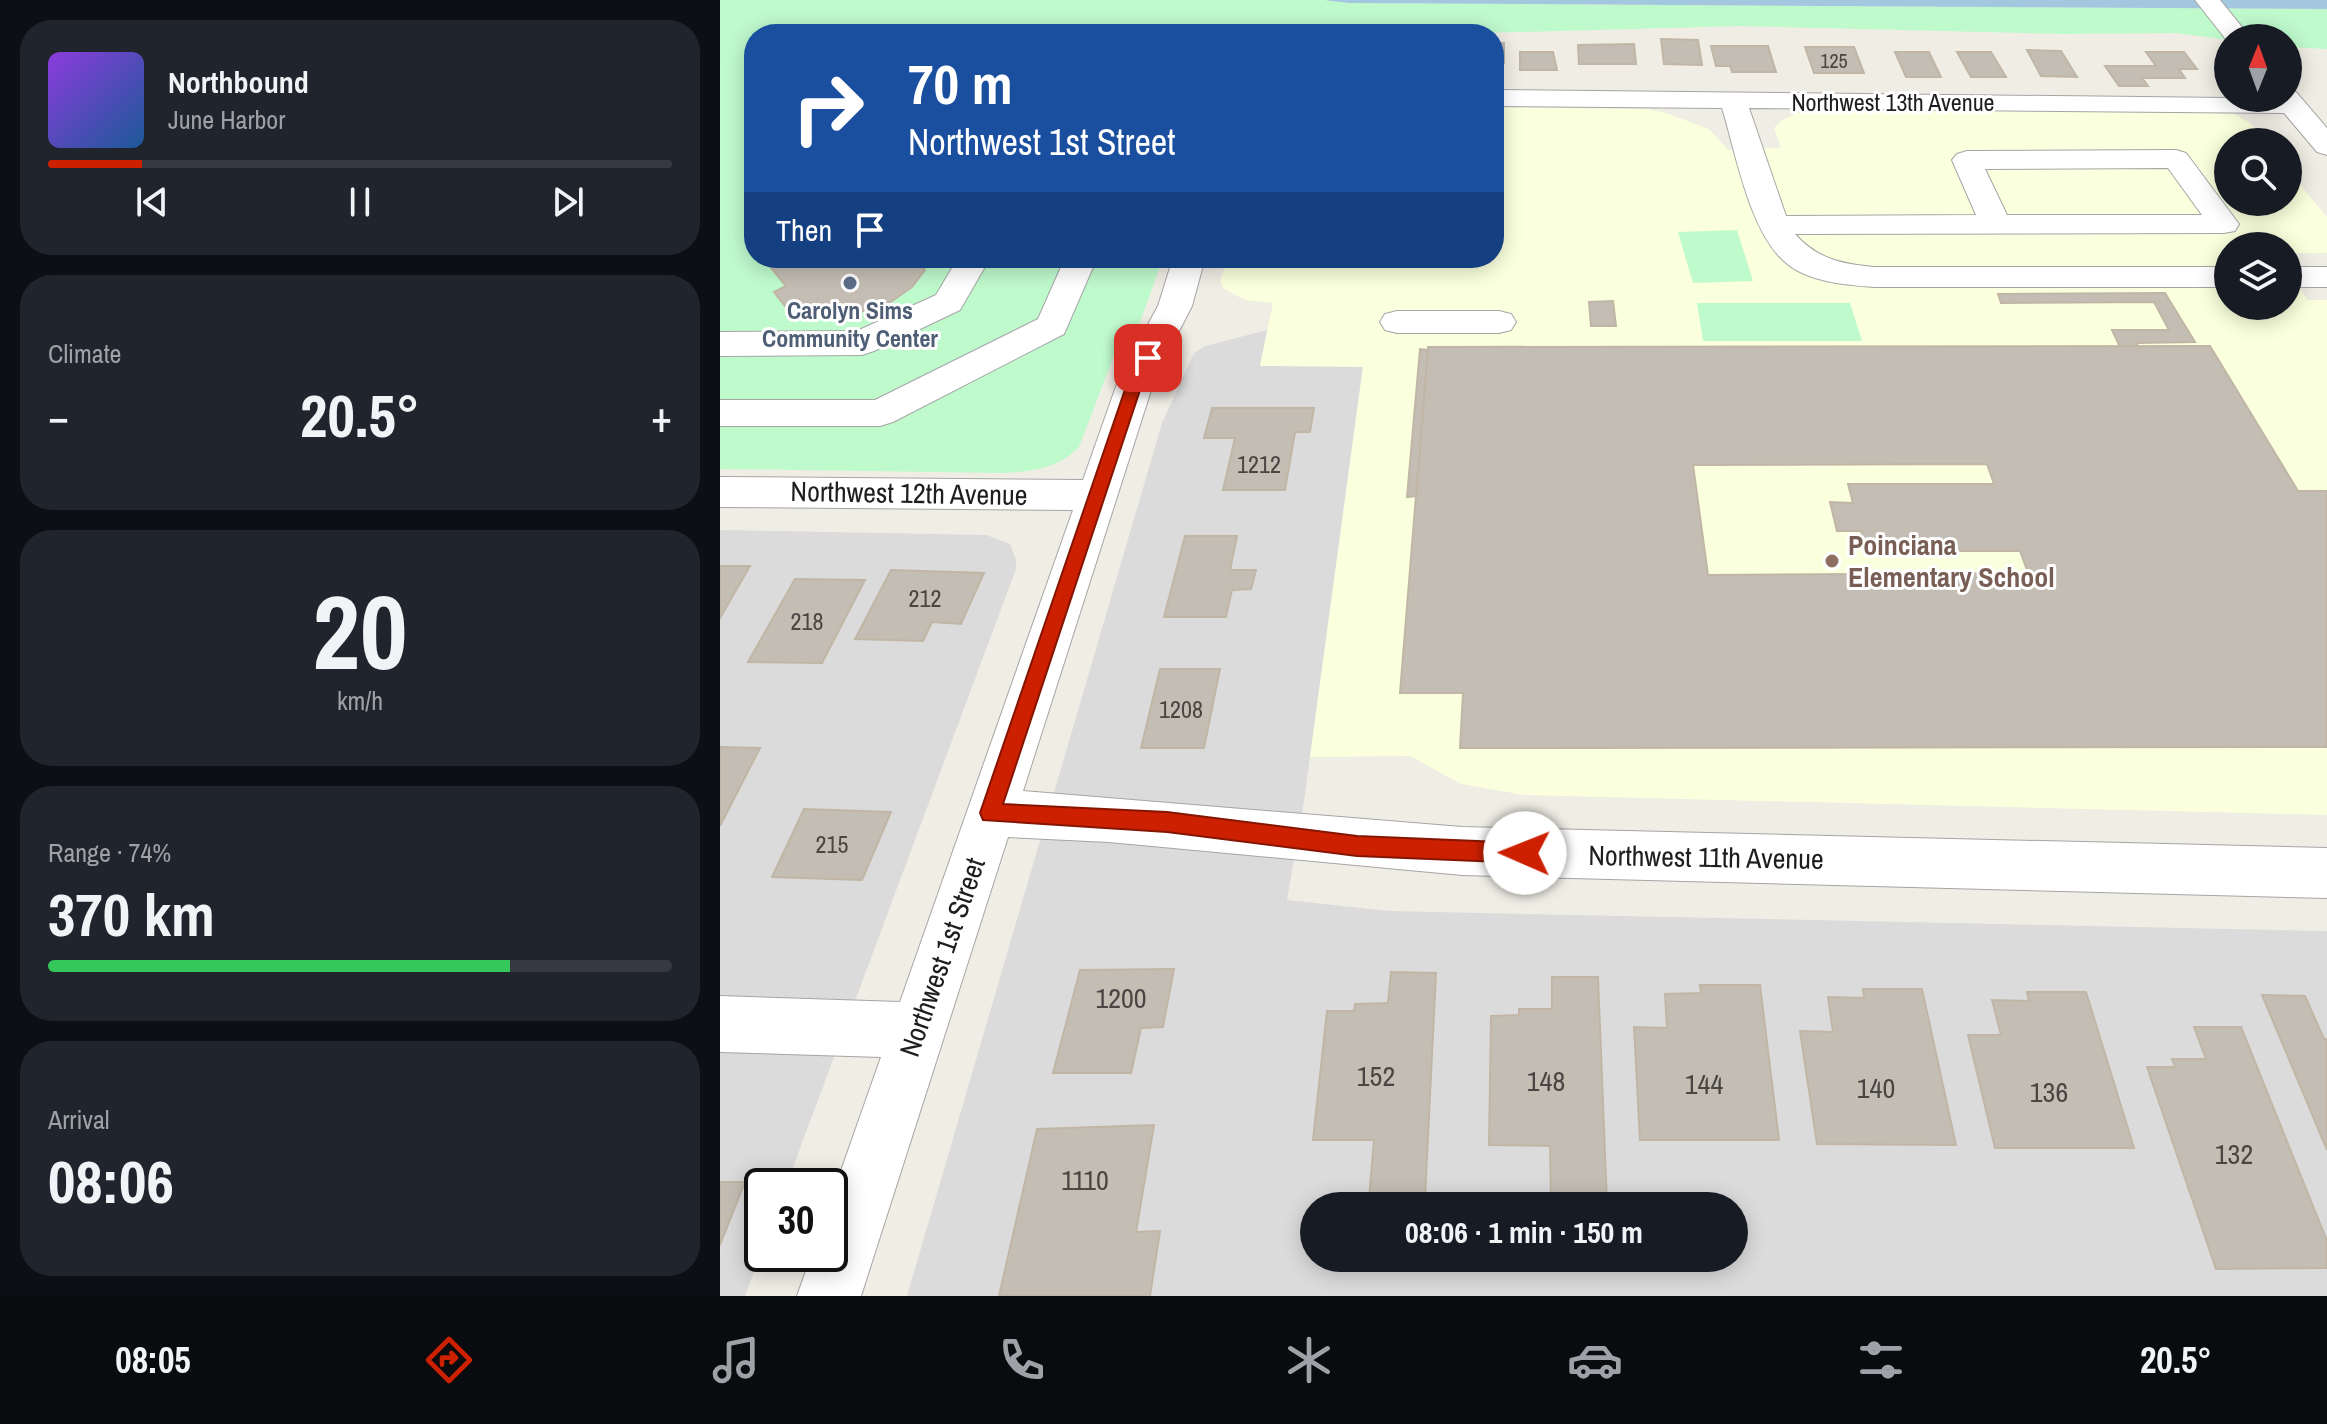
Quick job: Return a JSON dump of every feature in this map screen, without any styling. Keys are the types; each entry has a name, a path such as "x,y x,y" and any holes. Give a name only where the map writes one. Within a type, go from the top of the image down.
{"street":[{"path":"2214,8 2227,24"},
{"name":"Northwest 13th Avenue","path":"1504,98 2214,102"},
{"path":"1733,101 1774,225 1797,256 1811,264 1842,274 1874,277 2214,277"},
{"path":"2297,112 2327,146"},
{"path":"1774,225 1996,225 2224,224 2176,159 1967,160 1996,225"},
{"path":"720,344 862,343 948,302 968,268"},
{"path":"720,413 880,413 1052,326 1077,268"},
{"name":"Northwest 1st Street","path":"829,1296 1137,378 1175,306 1186,268"},
{"path":"2302,277 2327,277"},
{"path":"1397,322 1499,322"},
{"name":"Northwest 12th Avenue","path":"720,492 1097,495"},
{"name":"Northwest 11th Avenue","path":"990,813 1167,822 1357,846 1462,851 2327,873"},
{"path":"720,1024 918,1030"}],"shaded area":[{"name":"Poinciana Elementary School","path":"1504,107 1647,109 1709,129 1728,150 1781,148 1774,128 1795,114 1815,110 2233,113 2254,128 2214,128 2214,216 2302,216 2302,187 2327,217 2327,253 2302,253 2302,232 2214,232 2214,320 2302,320 2302,292 2308,300 2327,300 2327,815 1524,795 1461,784 1410,756 1310,757 1363,367 1260,366 1273,303 1245,300 1224,289 1220,282 1224,268 1504,268"},
{"path":"1267,330 1260,366 1363,366 1304,801 1287,900 1389,911 2327,931 2327,1296 907,1296 1162,423 1194,353 1206,346"},
{"path":"720,530 986,535 1010,544 1016,569 793,1168 744,1168 744,1272 754,1272 745,1296 720,1296"}],"green space":[{"path":"720,0 1324,0 1349,3 2327,9 2327,49 2302,48 2302,24 2214,24 2214,38 2177,33 2063,34 1739,26 1504,32 1504,24 744,24 744,268 1159,268 1139,325 1118,345 1079,447 1053,465 1001,473 720,469"},
{"path":"1737,230 1753,281 1693,283 1678,232"},
{"path":"1697,303 1850,303 1862,341 1703,341"}],"water":[{"path":"1324,0 2327,0 2327,9 1349,3"}],"building":[{"path":"1661,39 1698,40 1702,65 1664,64"},
{"path":"1634,44 1636,64 1579,64 1578,45"},
{"path":"1711,46 1768,46 1776,72 1732,72 1730,66 1716,66"},
{"path":"1805,47 1854,47 1864,73 1814,73"},
{"path":"2027,50 2061,51 2077,77 2041,76"},
{"path":"1520,52 1553,52 1557,70 1520,70"},
{"path":"1895,52 1929,52 1941,77 1906,77"},
{"path":"1957,52 1991,52 2006,77 1971,77"},
{"path":"2146,52 2184,52 2197,69 2179,69 2185,78 2142,78 2148,86 2119,86 2105,66 2156,66"},
{"name":"Carolyn Sims Community Center","path":"771,268 925,270 912,287 889,303 857,313 825,313 818,304 806,310 798,300 785,306 774,292 786,286"},
{"path":"2165,293 2195,342 2136,343 2138,346 2120,347 2112,330 2169,330 2154,302 2001,303 1998,294"},
{"path":"1613,301 1616,326 1591,326 1589,302"},
{"path":"2210,346 2298,491 2327,491 2327,747 1460,748 1463,693 1400,693 1428,347","holes":["1987,464 1994,484 1848,484 1853,503 1830,502 1837,531 1861,531 1866,551 2020,551 2028,573 1708,575 1693,465"]},
{"path":"1420,349 1428,350 1416,496 1407,497"},
{"path":"1212,408 1314,408 1310,432 1295,432 1285,490 1223,490 1235,438 1204,438"},
{"path":"1185,536 1237,536 1230,570 1256,570 1251,589 1232,590 1226,617 1164,617"},
{"path":"720,566 750,566 720,618"},
{"path":"891,570 984,573 961,624 932,622 923,641 855,639"},
{"path":"795,579 865,580 822,663 748,662"},
{"path":"1160,669 1220,669 1204,748 1141,748"},
{"path":"720,747 760,748 720,826"},
{"path":"804,809 891,812 862,880 772,877"},
{"path":"1174,969 1163,1027 1141,1028 1131,1073 1053,1073 1080,970"},
{"path":"1391,972 1436,973 1425,1192 1370,1192 1374,1140 1313,1140 1327,1011 1354,1011 1355,1004 1388,1003"},
{"path":"1552,977 1598,977 1607,1192 1551,1192 1550,1146 1489,1145 1491,1016 1519,1015 1519,1009 1552,1009"},
{"path":"1700,985 1760,985 1779,1140 1640,1140 1634,1027 1667,1028 1665,994 1701,993"},
{"path":"1863,989 1922,989 1956,1145 1817,1144 1800,1031 1833,1032 1828,997 1864,998"},
{"path":"2027,992 2086,992 2134,1148 1995,1148 1968,1035 2001,1035 1992,1000 2029,1001"},
{"path":"2262,995 2305,996 2324,1039 2327,1039 2327,1150"},
{"path":"2194,1027 2241,1027 2327,1241 2327,1268 2216,1269 2147,1067 2175,1067 2172,1059 2206,1059"},
{"path":"1154,1125 1136,1232 1160,1231 1150,1296 999,1296 1037,1129"},
{"path":"720,1182 744,1182 744,1185 720,1245"}],"place":[{"name":"Carolyn Sims Community Center","path":"850,283"},
{"name":"Poinciana Elementary School","path":"1832,561"}],"route":[{"path":"1148,358 1137,378 990,813 1167,822 1357,846 1525,853"}]}
